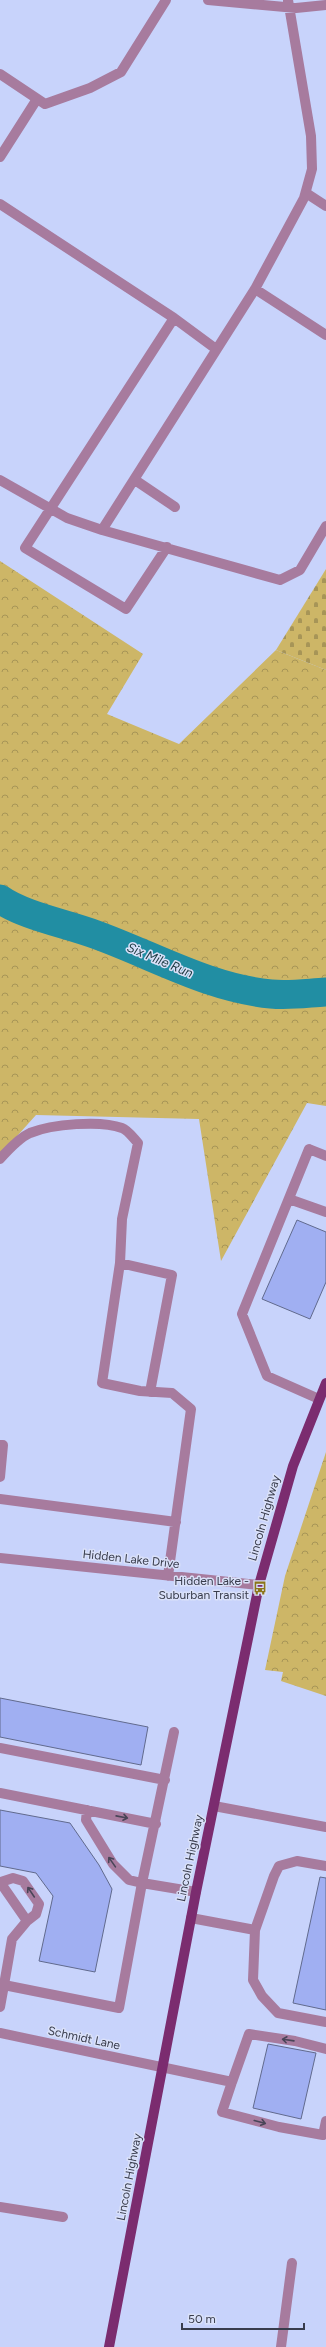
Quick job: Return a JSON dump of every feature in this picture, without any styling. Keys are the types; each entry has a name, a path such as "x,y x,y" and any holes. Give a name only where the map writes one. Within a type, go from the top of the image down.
{"main road":[{"name":"Lincoln Highway","path":"109,2347 164,2068 196,1892 259,1585 292,1466 326,1383"}],"street":[{"path":"0,74 45,104 90,88 121,72 166,0"},
{"path":"208,0 326,5"},
{"path":"102,530 255,289 306,193 312,168 311,136 288,4"},
{"path":"0,157 37,99"},
{"path":"306,193 326,206"},
{"path":"0,204 174,318 216,349"},
{"path":"255,289 326,335"},
{"path":"167,547 126,609 25,548 174,318"},
{"path":"0,480 67,518 102,530 167,547 280,580 300,570 326,526"},
{"path":"135,480 175,507"},
{"path":"0,1159 9,1148 30,1133 64,1124 102,1125 123,1128 138,1143 138,1150 122,1220 120,1263 102,1383 150,1392 172,1393 191,1408 168,1576"},
{"path":"319,1399 267,1376 242,1314 309,1150 326,1156"},
{"path":"289,1199 326,1212"},
{"path":"120,1263 172,1275 150,1392"},
{"path":"0,1445 3,1445 0,1477"},
{"path":"0,1499 176,1522"},
{"name":"Hidden Lake Drive","path":"0,1558 259,1585"},
{"path":"4,1985 119,2008 142,1883 156,1824 174,1732"},
{"path":"0,1748 165,1780"},
{"path":"0,1793 156,1824"},
{"path":"214,1806 326,1827"},
{"path":"87,1810 86,1820 113,1864 129,1880 196,1892"},
{"path":"326,1866 297,1861 279,1866 255,1930 253,1980 262,1996 278,2013 326,2022"},
{"path":"0,2006 12,1940 27,1921 36,1914 39,1904 23,1881 14,1878 0,1882 27,1921"},
{"path":"191,1918 255,1930"},
{"name":"Schmidt Lane","path":"0,2033 232,2082"},
{"path":"326,2049 295,2041 249,2034 222,2112 323,2136 326,2121"},
{"path":"0,2207 63,2217"},
{"path":"281,2347 292,2263"}],"green space":[{"path":"0,561 143,654 107,714 179,744 276,650 326,670 326,1106 307,1103 221,1261 199,1119 36,1115 0,1155"},
{"path":"326,569 326,670 276,650"},
{"path":"326,1452 326,1696 281,1681 283,1672 265,1670 285,1576"}],"building":[{"path":"297,1220 326,1232 326,1282 310,1319 262,1299"},
{"path":"0,1698 148,1727 141,1765 0,1737"},
{"path":"0,1810 70,1823 99,1865 112,1889 95,1972 39,1961 53,1896 36,1873 0,1866"},
{"path":"320,1877 326,1878 326,2010 293,2003"},
{"path":"268,2044 316,2053 301,2119 253,2108"}],"waterway":[{"name":"Six Mile Run","path":"0,899 20,910 116,942 181,970 225,985 248,991 278,995 326,992"}],"place":[{"name":"Hidden Lake - Suburban Transit","path":"260,1588"}]}
